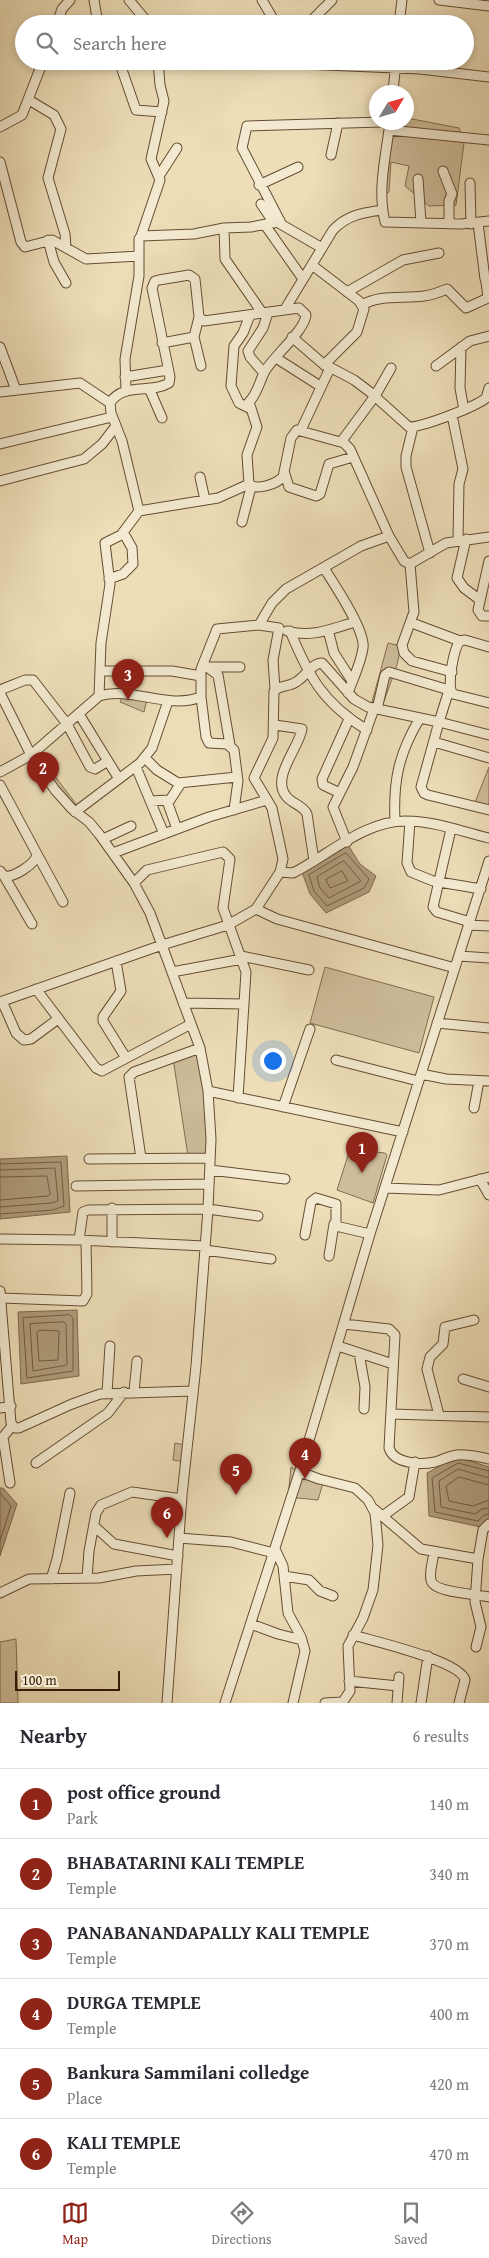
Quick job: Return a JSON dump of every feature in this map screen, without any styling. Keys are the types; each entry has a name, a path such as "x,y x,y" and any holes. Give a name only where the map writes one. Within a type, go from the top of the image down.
{"street":[{"path":"60,15 62,9 70,0"},
{"path":"94,0 96,15"},
{"path":"130,0 142,15"},
{"path":"262,0 271,15"},
{"path":"317,15 332,0"},
{"path":"401,15 402,0"},
{"path":"439,0 489,6"},
{"path":"0,128 22,114 40,70"},
{"path":"122,70 136,110 162,112"},
{"path":"159,70 164,101 151,159 160,176"},
{"path":"394,85 395,70"},
{"path":"438,70 489,77"},
{"path":"29,100 54,115 62,129 48,178 65,234 66,248"},
{"path":"273,223 259,185 242,148 247,126 369,122"},
{"path":"331,155 338,123"},
{"path":"414,129 489,140"},
{"path":"389,130 382,175 382,210 386,223 421,222 449,224 489,221"},
{"path":"126,391 125,359 139,276 139,239 160,176 177,148"},
{"path":"0,162 22,245 29,247 48,240 55,241 86,259 139,256"},
{"path":"259,185 298,167"},
{"path":"443,170 452,194 449,201 449,224"},
{"path":"418,179 421,222"},
{"path":"362,305 370,300 428,296 447,289 466,308 488,298 487,282 474,223 470,183"},
{"path":"261,204 303,279"},
{"path":"285,309 333,230 347,218 382,210"},
{"path":"141,236 194,234 224,228 273,223 322,248"},
{"path":"224,228 225,260 265,314 263,328 248,351 250,357 264,373"},
{"path":"48,240 54,262 66,283"},
{"path":"347,292 403,260 439,253"},
{"path":"312,264 362,305 364,314 357,332 327,366 301,430 292,435 285,474 290,487 316,496 320,494 329,464 353,457"},
{"path":"110,403 117,395 126,391 169,383 152,288 155,281 189,275 194,277 199,317 194,337 201,366"},
{"path":"199,317 207,321 299,308 306,315 305,321 264,373 256,393 249,402 249,408 257,427 247,455 250,485 242,522"},
{"path":"249,408 239,403 231,386 234,346 244,330 250,315"},
{"path":"436,366 473,339 489,336"},
{"path":"162,343 194,337"},
{"path":"292,337 327,366 354,380 375,396 403,423 414,427 464,410 484,400 489,388"},
{"path":"0,347 16,390"},
{"path":"462,347 460,388 464,410"},
{"path":"276,358 320,386"},
{"path":"341,442 375,396 391,368"},
{"path":"125,377 168,370"},
{"path":"0,392 80,384 110,403 136,492 139,511"},
{"path":"149,388 162,418"},
{"path":"452,414 464,469 459,484 462,540 457,578 464,588 480,600"},
{"path":"0,444 114,422"},
{"path":"0,481 84,459 102,444 114,422"},
{"path":"414,427 406,456 406,467 430,553"},
{"path":"301,430 346,445 389,536 404,561 410,564"},
{"path":"99,696 101,643 109,579 104,545 107,540 123,532 139,511 218,498 250,485 258,487 277,482 285,474"},
{"path":"200,478 205,500"},
{"path":"109,579 123,574 132,564 132,548 123,532"},
{"path":"259,625 279,595 361,546 389,536"},
{"path":"410,564 441,545 489,537"},
{"path":"489,561 480,600 480,613 482,616 489,616"},
{"path":"410,564 414,607 412,623 402,645 406,656 412,661 452,672"},
{"path":"324,568 362,638 363,648 348,693"},
{"path":"230,745 208,743 201,697 200,676 206,665 217,629 259,625 290,632 316,634 355,622"},
{"path":"412,623 460,641 465,640 489,647"},
{"path":"58,1019 31,1039 24,1040 16,1033 1,1001 162,945 228,925 256,909 280,872 282,856 274,814 254,778 273,738 272,704 275,689 273,660 279,628"},
{"path":"328,630 333,649 352,681"},
{"path":"290,632 307,673 336,708 367,730"},
{"path":"460,641 456,650 449,690 422,787 424,794 489,810"},
{"path":"275,689 293,684 316,664 325,664 354,699 376,709 489,735"},
{"path":"206,665 240,666"},
{"path":"206,665 215,670 219,678 230,745 234,750 237,777 234,810"},
{"path":"100,671 172,671 200,676"},
{"path":"347,842 332,807 350,773 376,709 385,675 388,672 449,690 453,694 489,703"},
{"path":"108,761 91,769 67,724 33,680 25,680 0,692 31,754 55,790 75,812 89,822 114,854 134,883 150,913 200,1048 208,1091 211,1113 208,1209 182,1499 167,1703"},
{"path":"0,772 31,754 99,696 113,694 184,702 201,697"},
{"path":"75,812 136,767 145,758 152,748 168,701"},
{"path":"79,714 120,779"},
{"path":"394,821 395,777 405,746 420,718"},
{"path":"340,792 324,785 322,779 349,719"},
{"path":"274,725 300,727 302,729 281,778 286,796 304,809 307,814 314,861"},
{"path":"434,742 489,758"},
{"path":"145,758 167,777 181,784 237,777"},
{"path":"136,767 164,834"},
{"path":"150,801 167,801 174,797 181,784"},
{"path":"0,785 63,902"},
{"path":"114,854 177,829 267,800"},
{"path":"167,801 177,829"},
{"path":"280,872 293,873 369,829 394,821 410,821 489,838"},
{"path":"410,821 407,863 409,870 413,874 440,883 484,883"},
{"path":"103,840 131,826"},
{"path":"451,829 434,910 469,923 489,926"},
{"path":"134,883 147,870 223,852 231,864 223,904 228,925 242,957 246,972 238,1098"},
{"path":"2,874 10,877 34,862 37,854"},
{"path":"225,1703 300,1472 370,1234 469,923 484,883 489,861"},
{"path":"2,874 32,924"},
{"path":"256,909 280,920 455,968"},
{"path":"459,956 489,958"},
{"path":"172,972 242,957 310,970"},
{"path":"116,961 121,992 103,1017 103,1021 126,1058"},
{"path":"36,989 98,1069 107,1070 191,1024"},
{"path":"183,1003 244,1004"},
{"path":"437,1023 489,1028"},
{"path":"283,1107 310,1029"},
{"path":"141,1158 129,1077 134,1072 200,1048"},
{"path":"336,1060 420,1077 489,1081"},
{"path":"474,1108 479,1081"},
{"path":"208,1091 403,1132"},
{"path":"88,1159 210,1158"},
{"path":"210,1170 284,1180"},
{"path":"385,1188 440,1190 484,1178 489,1195"},
{"path":"76,1186 209,1184"},
{"path":"305,1236 314,1199 336,1204 329,1256"},
{"path":"112,1208 112,1242"},
{"path":"10,1483 3,1458 3,1437 12,1426 11,1406 3,1365 0,1295 78,1302 84,1300 87,1294 82,1240 83,1212 112,1208 208,1209 258,1216"},
{"path":"334,1224 338,1228 370,1234"},
{"path":"0,1239 82,1240 205,1248 272,1259"},
{"path":"439,1415 427,1376 430,1357 443,1344 446,1327 474,1320"},
{"path":"344,1324 392,1330 396,1340 393,1364 390,1452 402,1461 415,1462 431,1463 459,1455 489,1459"},
{"path":"107,1392 110,1346"},
{"path":"338,1346 393,1364"},
{"path":"360,1353 365,1387 364,1409"},
{"path":"134,1392 137,1361"},
{"path":"463,1379 489,1387"},
{"path":"12,1426 19,1428 72,1404 107,1392 192,1391"},
{"path":"36,1463 108,1412 124,1392"},
{"path":"0,1408 11,1406"},
{"path":"391,1414 489,1417"},
{"path":"384,1515 409,1497 415,1462"},
{"path":"300,1472 324,1481 351,1486 417,1546 426,1551 478,1559"},
{"path":"87,1578 94,1526 98,1508 101,1505 126,1493 141,1492 182,1499"},
{"path":"51,1578 57,1559 70,1493"},
{"path":"325,1703 342,1703 350,1690 348,1651 371,1598 375,1579 378,1545 374,1508"},
{"path":"476,1647 481,1627 476,1594 478,1559 483,1530 489,1524"},
{"path":"94,1526 114,1544 178,1556"},
{"path":"179,1538 232,1542 275,1551 281,1561 288,1613 302,1640 304,1657 298,1674 293,1703"},
{"path":"434,1552 431,1583 447,1591 489,1597"},
{"path":"0,1593 23,1580 87,1578 177,1569"},
{"path":"284,1576 310,1580 320,1591 333,1596"},
{"path":"251,1624 302,1640"},
{"path":"354,1635 428,1656 464,1675 465,1684 459,1703"},
{"path":"421,1703 428,1656"},
{"path":"350,1681 398,1681 397,1703"}],"shaded area":[{"path":"414,119 459,128 464,143 456,205 429,206 405,186 409,166 391,162 389,192 382,196 381,162 390,130 414,130"},
{"path":"388,643 401,646 397,665 383,704 372,702"},
{"path":"123,695 147,699 144,712 120,702"},
{"path":"38,754 76,804 71,806 38,761"},
{"path":"489,767 489,809 474,805"},
{"path":"325,967 434,997 419,1053 310,1023"},
{"path":"198,1052 203,1070 208,1157 188,1156 174,1065 174,1061"},
{"path":"350,1149 385,1153 387,1155 373,1203 337,1190"},
{"path":"175,1443 185,1445 184,1462 173,1460"},
{"path":"291,1467 301,1474 323,1483 318,1500 288,1497"},
{"path":"16,1639 18,1703 0,1703 0,1642"}],"water":[{"path":"348,845 360,864 376,876 369,892 326,913 310,894 302,872"},
{"path":"67,1156 70,1212 0,1219 0,1159"},
{"path":"77,1310 79,1376 21,1384 18,1312"},
{"path":"457,1457 489,1467 489,1517 481,1527 429,1516 427,1473"},
{"path":"0,1488 3,1488 17,1504 0,1556"}],"place":[{"name":"PANABANANDAPALLY KALI TEMPLE","path":"128,700"},
{"name":"BHABATARINI KALI TEMPLE","path":"43,793"},
{"name":"post office ground","path":"362,1173"},
{"name":"DURGA TEMPLE","path":"305,1479"},
{"name":"Bankura Sammilani colledge","path":"236,1495"},
{"name":"KALI TEMPLE","path":"167,1538"}]}
